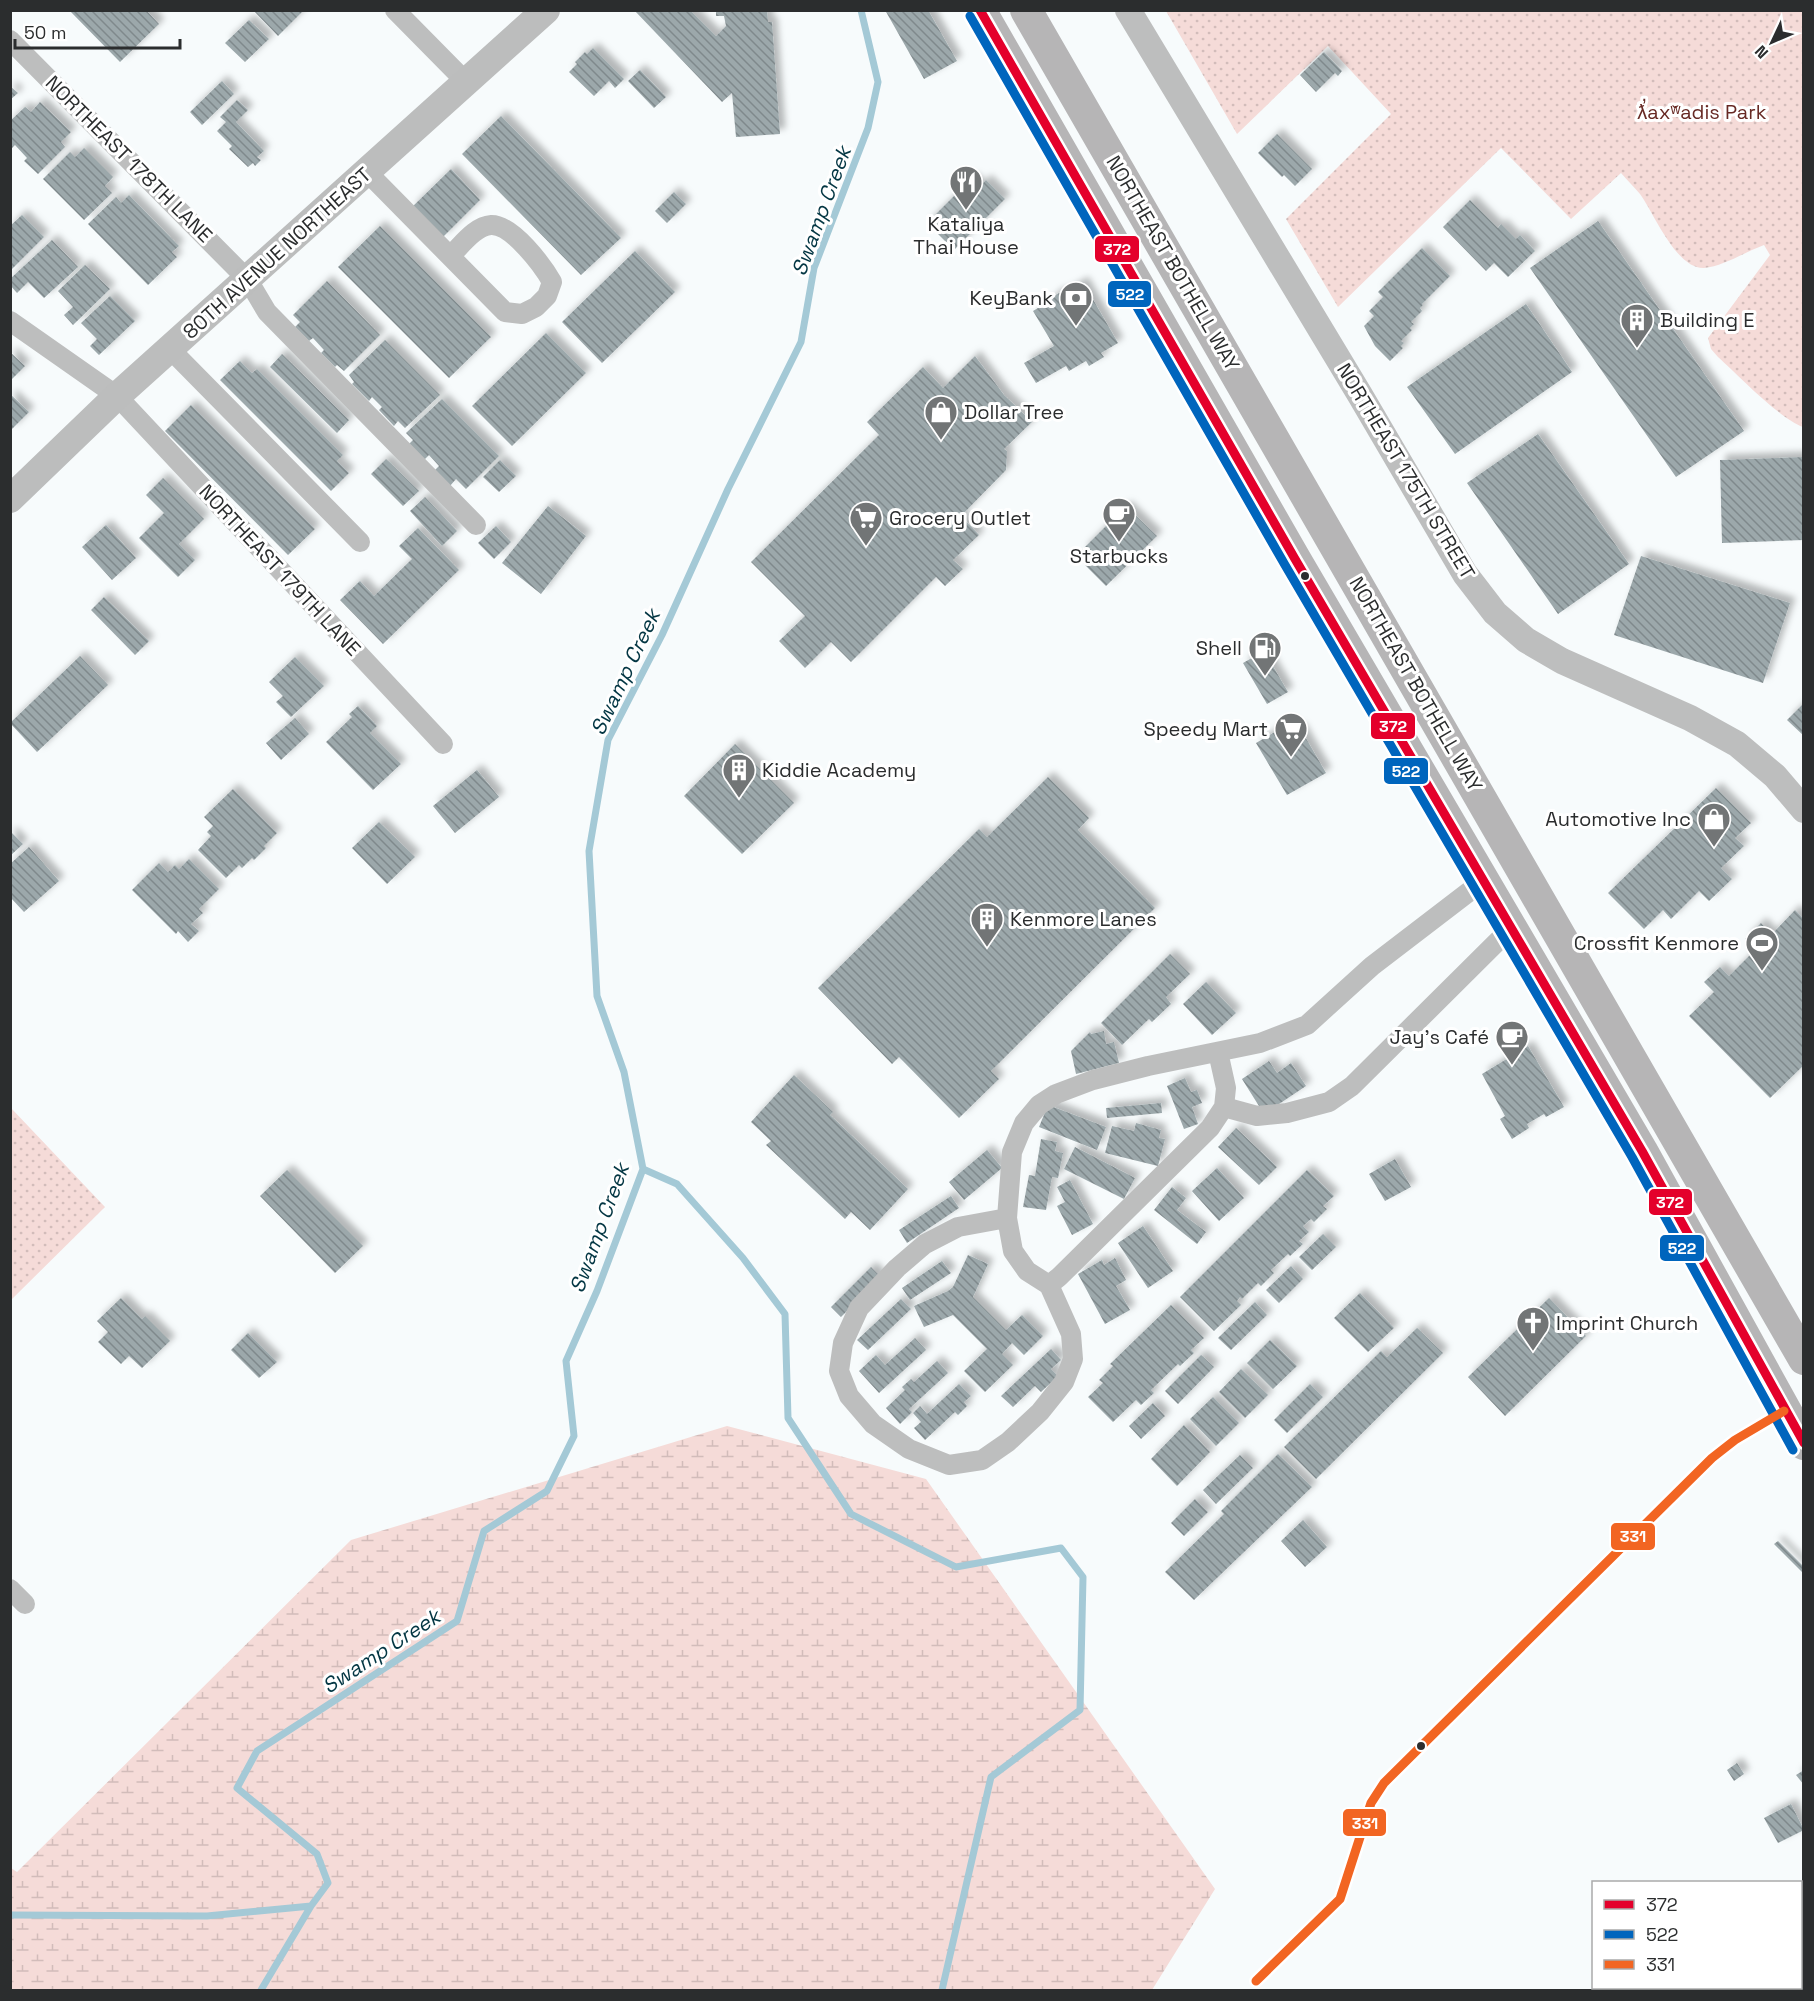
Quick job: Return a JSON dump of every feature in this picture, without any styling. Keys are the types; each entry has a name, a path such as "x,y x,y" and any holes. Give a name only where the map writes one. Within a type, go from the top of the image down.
{"main road":[{"name":"80TH AVENUE NORTHEAST","path":"10,499 117,396 546,10"},
{"name":"NORTHEAST BOTHELL WAY","path":"981,10 1301,568 1642,1151 1803,1444"},
{"name":"NORTHEAST BOTHELL WAY","path":"1026,10 1803,1359"},
{"path":"1642,1151 1655,1149 1699,1177"}],"street":[{"path":"395,10 466,82"},
{"name":"NORTHEAST 175TH STREET","path":"1128,10 1465,574 1495,613 1526,640 1562,661 1690,718 1737,744 1775,776 1803,810"},
{"name":"NORTHEAST 178TH LANE","path":"10,40 248,280 267,312 476,525"},
{"path":"367,172 505,312 522,314 536,307 547,296 552,282 543,266 506,229 491,225 477,230 450,256"},
{"name":"NORTHEAST 179TH LANE","path":"10,321 117,396 443,744"},
{"path":"170,349 360,543"},
{"path":"1007,1218 958,1227 925,1244 897,1268 859,1308 843,1343 839,1371 849,1396 873,1424 909,1449 949,1465 982,1460 1008,1443 1040,1412 1064,1382 1073,1359 1071,1334 1049,1285 1027,1271 1013,1251 1007,1218 1012,1152 1024,1124 1039,1105 1056,1094 1093,1080 1260,1043 1307,1025 1372,966 1483,881"},
{"path":"1224,1107 1257,1116 1287,1113 1329,1102 1352,1086 1511,928"},
{"path":"1049,1285 1059,1278 1210,1128 1224,1107 1226,1088 1218,1052"},
{"path":"10,1589 25,1604"}],"green space":[{"name":"ƛ̕ax̌ʷadis Park","path":"1166,11 1803,11 1803,427 1771,406 1718,357 1711,349 1708,338 1770,255 1764,245 1719,265 1704,268 1694,266 1684,260 1675,250 1640,194 1621,173 1571,219 1501,148 1338,307 1286,219 1391,114 1328,46 1237,134"},
{"path":"11,1108 105,1207 11,1300"},
{"path":"727,1426 926,1479 1215,1889 1152,1990 11,1990 11,1868 17,1872 351,1540"}],"building":[{"path":"69,10 146,10 159,24 120,62"},
{"path":"253,10 304,10 278,36"},
{"path":"634,10 690,10 716,36 726,26 724,16 716,16 716,10 767,10 768,22 772,22 780,134 736,137 732,93 722,102"},
{"path":"885,10 928,10 957,61 924,79"},
{"path":"249,20 269,39 245,62 225,43"},
{"path":"593,48 624,79 615,88 609,81 594,96 569,72 585,52 587,54"},
{"path":"1324,52 1342,71 1338,76 1335,73 1316,92 1300,75"},
{"path":"640,70 666,97 654,108 628,81"},
{"path":"222,81 234,94 202,125 190,112"},
{"path":"10,86 18,93 10,100"},
{"path":"237,100 248,110 236,122 264,151 257,157 261,160 255,166 253,163 248,167 229,149 232,146 217,131 226,122 220,117"},
{"path":"40,102 71,132 61,142 65,147 38,174 24,161 27,158 15,145 10,150 10,121 25,107 31,112"},
{"path":"501,116 621,238 581,275 462,154"},
{"path":"1277,134 1312,169 1295,186 1284,175 1282,177 1258,153"},
{"path":"84,148 113,177 105,186 112,193 84,220 43,179 70,152 75,157"},
{"path":"451,169 480,200 442,238 411,208"},
{"name":"Kataliya Thai House","path":"972,178 980,186 986,180 1005,199 954,250 927,223"},
{"path":"674,192 686,204 667,223 655,211"},
{"path":"129,195 179,246 172,252 177,257 148,285 88,224 116,197 121,203"},
{"path":"1470,200 1498,228 1501,224 1516,239 1520,235 1535,251 1508,277 1494,263 1486,271 1443,227"},
{"path":"22,215 44,237 10,271 10,226"},
{"name":"Building E","path":"1598,221 1744,431 1676,477 1530,268"},
{"path":"380,226 491,337 449,378 338,267"},
{"path":"52,240 78,267 44,298 28,282 17,293 10,285 10,279"},
{"path":"1422,248 1450,276 1422,304 1420,308 1422,311 1411,322 1414,324 1410,328 1412,330 1401,341 1404,343 1401,346 1403,348 1390,361 1375,346 1364,326 1374,316 1369,311 1383,297 1378,292"},
{"path":"635,251 675,292 602,363 562,322"},
{"path":"85,265 110,289 73,325 64,315 73,307 58,291"},
{"path":"327,281 380,335 344,371 337,365 335,367 321,353 324,350 313,338 309,341 295,327 300,322 293,315"},
{"name":"KeyBank","path":"1083,282 1118,343 1101,353 1104,357 1089,366 1086,361 1069,371 1066,366 1036,383 1024,363 1054,346 1033,311 1053,299 1052,297"},
{"path":"110,296 135,321 99,355 90,346 97,339 81,323"},
{"path":"1526,304 1572,372 1455,454 1407,387"},
{"path":"546,333 586,373 512,446 472,406"},
{"path":"385,340 440,395 405,428 398,421 394,426 379,410 382,407 372,397 369,401 352,384 354,382 349,375"},
{"path":"10,352 25,366 10,381"},
{"path":"282,354 349,420 337,433 270,367"},
{"name":"Grocery Outlet","path":"975,356 1004,395 1032,422 1004,449 1007,451 1006,470 961,516 979,535 953,560 963,569 945,586 936,577 851,662 831,642 805,668 779,641 805,616 751,562 879,435 867,422 923,367 943,388"},
{"path":"240,361 252,373 257,369 343,455 337,461 349,473 331,491 220,380"},
{"path":"10,394 29,412 10,431"},
{"path":"442,399 499,456 466,489 456,479 450,486 435,470 439,466 429,455 424,460 409,444 413,440 406,433"},
{"path":"191,405 315,529 288,555 165,431"},
{"path":"1538,434 1629,564 1558,614 1467,483"},
{"path":"1804,457 1804,540 1722,543 1720,460"},
{"path":"386,459 419,491 403,506 371,474"},
{"path":"500,460 516,476 499,492 483,477"},
{"path":"163,478 204,519 179,544 195,560 178,577 139,538 164,513 146,495"},
{"path":"425,497 457,531 442,546 410,511"},
{"path":"548,506 586,536 541,594 502,563"},
{"name":"Starbucks","path":"1126,506 1157,536 1106,586 1080,560 1086,554 1082,550"},
{"path":"106,525 136,558 112,580 82,547"},
{"path":"496,526 511,542 494,559 478,543"},
{"path":"418,528 459,570 383,644 340,600 360,581 374,596 412,559 399,546"},
{"path":"1641,556 1790,603 1763,683 1614,635"},
{"path":"104,597 149,641 135,655 91,610"},
{"name":"Shell","path":"1264,651 1288,692 1267,704 1243,663"},
{"path":"80,656 108,685 37,752 10,723"},
{"path":"295,657 324,686 291,717 276,702 283,696 269,682"},
{"path":"1804,703 1804,736 1787,720"},
{"path":"358,706 377,726 370,733 401,764 373,790 326,742 352,717 349,714"},
{"path":"295,718 309,734 281,760 266,743"},
{"name":"Speedy Mart","path":"1290,723 1295,731 1300,728 1326,773 1287,795 1256,743"},
{"name":"Kiddie Academy","path":"735,744 794,803 742,854 684,796"},
{"path":"477,770 499,797 455,833 433,806"},
{"name":"Kenmore Lanes","path":"1048,777 1089,818 1078,830 1155,908 991,1071 999,1079 959,1118 899,1057 892,1064 818,988 979,829 987,837"},
{"path":"1716,788 1751,823 1735,838 1744,846 1721,868 1732,879 1709,901 1699,891 1671,919 1663,910 1644,929 1608,893"},
{"path":"233,789 277,833 254,860 252,858 242,868 239,865 226,878 198,850 211,836 207,832 213,826 204,817"},
{"path":"379,822 415,857 387,884 352,848"},
{"path":"10,831 23,844 10,856"},
{"path":"29,847 59,881 24,912 10,897 10,864"},
{"path":"189,859 219,889 199,909 203,913 191,924 199,931 188,942 178,931 176,934 132,890 159,863 168,872 175,865 179,869"},
{"path":"1795,910 1804,919 1804,1065 1770,1098 1689,1016 1714,992 1704,982 1720,967 1729,976 1756,949 1745,939 1761,923 1772,934"},
{"path":"1170,954 1190,974 1166,997 1171,1004 1152,1022 1149,1019 1122,1045 1101,1023"},
{"path":"1206,982 1236,1013 1212,1035 1183,1004"},
{"path":"1104,1031 1106,1044 1114,1042 1119,1063 1076,1074 1071,1051 1090,1032 1091,1034"},
{"path":"1528,1046 1564,1107 1546,1117 1544,1114 1527,1124 1529,1128 1512,1139 1500,1119 1505,1116 1482,1074"},
{"path":"1269,1061 1277,1073 1291,1063 1306,1086 1264,1114 1242,1079"},
{"path":"794,1075 833,1112 830,1115 908,1189 870,1230 851,1212 845,1219 766,1145 771,1141 751,1122"},
{"path":"1185,1078 1191,1092 1197,1090 1202,1103 1192,1107 1198,1124 1184,1129 1167,1086"},
{"path":"1161,1103 1162,1113 1107,1118 1106,1108"},
{"path":"1048,1105 1106,1127 1097,1150 1039,1127"},
{"path":"1136,1123 1161,1130 1159,1138 1165,1139 1158,1166 1105,1153 1112,1126 1134,1131"},
{"path":"1236,1128 1277,1167 1259,1185 1218,1147"},
{"path":"1041,1139 1057,1142 1055,1151 1063,1153 1058,1178 1052,1177 1046,1210 1023,1207 1029,1175 1035,1176"},
{"path":"1075,1147 1135,1178 1124,1199 1064,1169"},
{"path":"987,1150 1002,1168 964,1200 949,1182"},
{"path":"1395,1159 1411,1187 1385,1201 1369,1174"},
{"path":"1217,1168 1244,1198 1219,1221 1192,1191"},
{"path":"287,1170 363,1246 335,1273 260,1196"},
{"path":"1307,1170 1334,1196 1323,1206 1327,1209 1314,1222 1311,1219 1303,1226 1309,1232 1299,1241 1303,1244 1271,1270 1274,1273 1261,1286 1258,1283 1242,1299 1240,1297 1237,1301 1241,1305 1214,1331 1180,1297"},
{"path":"1070,1180 1093,1224 1072,1235 1057,1206 1065,1202 1057,1187"},
{"path":"1172,1187 1186,1198 1177,1210 1206,1232 1197,1244 1154,1210"},
{"path":"951,1196 959,1208 907,1243 899,1230"},
{"path":"1143,1226 1173,1271 1148,1288 1118,1243"},
{"path":"1323,1234 1336,1247 1312,1270 1299,1257"},
{"path":"968,1255 988,1264 973,1297 1006,1330 1022,1315 1043,1336 1024,1355 1012,1343 1002,1354 1013,1365 985,1392 964,1371 987,1349 953,1315 924,1327 914,1306 953,1287"},
{"path":"1115,1258 1126,1280 1116,1286 1130,1310 1105,1324 1078,1274 1102,1260 1104,1265"},
{"path":"942,1261 951,1273 910,1300 902,1288"},
{"path":"1291,1266 1303,1279 1279,1303 1266,1290"},
{"path":"871,1267 881,1277 841,1317 831,1307"},
{"path":"1360,1293 1394,1328 1368,1352 1334,1318"},
{"path":"121,1298 142,1319 145,1316 170,1341 142,1368 129,1356 121,1364 98,1342 108,1332 97,1321"},
{"path":"1549,1298 1586,1336 1505,1416 1468,1377"},
{"path":"901,1299 911,1309 868,1350 857,1340"},
{"path":"1255,1302 1267,1315 1231,1350 1218,1338"},
{"path":"1171,1305 1204,1338 1191,1350 1194,1353 1180,1366 1178,1364 1151,1390 1154,1393 1141,1405 1136,1400 1113,1422 1088,1397 1103,1383 1099,1380 1113,1366 1110,1364"},
{"path":"1417,1328 1443,1353 1316,1479 1284,1447 1381,1351 1387,1357"},
{"path":"248,1333 277,1362 259,1378 231,1350"},
{"path":"915,1338 926,1350 879,1393 859,1371 876,1355 885,1365"},
{"path":"1270,1340 1297,1366 1273,1389 1247,1363"},
{"path":"1051,1349 1061,1360 1051,1369 1058,1376 1041,1392 1035,1386 1013,1407 1001,1396"},
{"path":"1201,1355 1214,1367 1178,1404 1165,1391"},
{"path":"937,1361 948,1373 909,1409 912,1412 900,1424 886,1408 905,1390 902,1387 911,1379 914,1382"},
{"path":"1241,1369 1268,1395 1245,1418 1219,1392"},
{"path":"959,1384 971,1396 964,1402 967,1406 958,1415 955,1412 925,1440 914,1428 921,1422 913,1413 920,1406 927,1414"},
{"path":"1310,1384 1323,1397 1287,1433 1274,1420"},
{"path":"1213,1397 1239,1423 1216,1446 1190,1419"},
{"path":"1153,1403 1165,1416 1141,1439 1129,1426"},
{"path":"1184,1425 1210,1452 1177,1486 1151,1459"},
{"path":"1278,1454 1312,1487 1194,1600 1165,1572 1224,1514 1221,1511"},
{"path":"1240,1455 1253,1468 1216,1504 1203,1490"},
{"path":"1195,1499 1208,1512 1184,1536 1171,1523"},
{"path":"1303,1520 1327,1547 1305,1567 1281,1541"},
{"path":"1778,1541 1804,1567 1804,1574 1774,1544"},
{"path":"1737,1763 1744,1774 1734,1781 1727,1770"},
{"path":"1804,1770 1804,1785 1796,1775"},
{"path":"1791,1804 1804,1830 1778,1843 1764,1818"}],"waterway":[{"name":"Swamp Creek","path":"10,1915 207,1916 311,1906 328,1883 317,1854 237,1788 257,1751 457,1621 484,1531 547,1491 574,1436 566,1361 597,1291 643,1169 624,1072 597,996 589,851 608,740 662,635 728,489 801,342 814,268 868,128 878,82 861,10"},
{"path":"643,1169 677,1184 743,1258 785,1314 788,1418 851,1514 956,1567 1061,1548 1083,1577 1080,1710 991,1777 942,1990"},
{"path":"261,1990 311,1906"}],"transit line":[{"name":"372","path":"980,10 1295,559 1642,1151 1804,1443"},
{"name":"522","path":"970,16 1285,565 1632,1157 1793,1450"},
{"name":"331","path":"1256,1981 1340,1899 1371,1803 1384,1783 1712,1458 1735,1440 1784,1411"}],"place":[{"name":"Kataliya Thai House","path":"966,211"},
{"name":"KeyBank","path":"1076,327"},
{"name":"Building E","path":"1637,349"},
{"name":"Dollar Tree","path":"941,441"},
{"name":"Starbucks","path":"1119,543"},
{"name":"Grocery Outlet","path":"866,547"},
{"name":"Shell","path":"1265,677"},
{"name":"Speedy Mart","path":"1291,758"},
{"name":"Kiddie Academy","path":"739,799"},
{"name":"Automotive Inc","path":"1714,848"},
{"name":"Kenmore Lanes","path":"987,948"},
{"name":"Crossfit Kenmore","path":"1762,972"},
{"name":"Jay's Café","path":"1512,1066"},
{"name":"Imprint Church","path":"1533,1352"}]}
